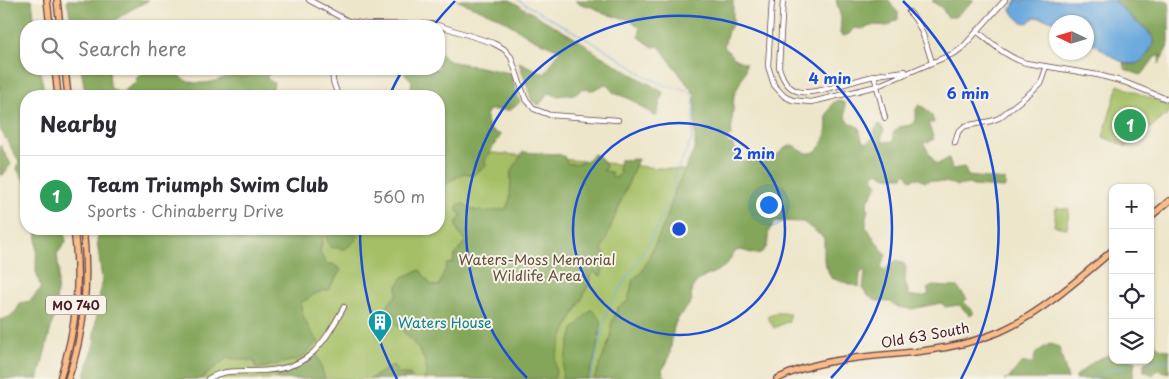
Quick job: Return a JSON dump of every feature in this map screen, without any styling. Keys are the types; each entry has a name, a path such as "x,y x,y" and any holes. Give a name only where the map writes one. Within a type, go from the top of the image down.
{"main road":[{"path":"47,0 49,20"},
{"path":"57,0 59,20"},
{"path":"56,75 57,90"},
{"path":"66,75 67,90"},
{"path":"1154,214 1169,201"},
{"name":"MO 740","path":"60,379 69,350 75,320 77,290 74,235"},
{"name":"MO 740","path":"68,379 78,341 84,307 86,278 84,235"},
{"name":"Old 63 South","path":"776,379 798,369 820,363 928,350 956,345 1000,331 1046,305 1109,253"}],"street":[{"path":"309,0 341,20"},
{"path":"772,0 768,66 774,85 784,96 792,100 810,102 877,86 955,53 1005,0"},
{"path":"784,0 779,60 781,75 785,82 800,92 808,92 874,75 911,70"},
{"path":"908,12 914,16 920,27 932,62"},
{"path":"445,28 493,43 504,49 511,58 525,98 534,108 550,115 618,120"},
{"path":"977,31 1004,54 1015,60 1098,75 1124,82 1169,100"},
{"path":"954,143 958,132 965,126 991,122 999,118 1031,92 1040,83 1046,66"},
{"path":"332,75 336,90"},
{"path":"874,75 885,118"},
{"path":"208,379 226,371 272,370 305,360 314,353 328,336 344,308"}],"green space":[{"path":"0,0 32,0 34,20 20,20 20,75 41,75 44,90 20,90 20,174 17,169 19,161 0,129"},
{"path":"67,0 149,0 116,20 71,20"},
{"path":"456,0 510,0 663,92 656,117 630,99 614,93 606,84 593,90 582,89 576,94 557,96 549,93 539,105 532,101 519,62 545,74 560,50 533,39 498,17"},
{"path":"575,0 733,0 733,24 728,31 724,46 733,57 746,63 745,72 734,95 731,136 727,138 728,144 732,144 742,161 750,162 759,154 777,155 785,148 793,145 807,153 818,150 826,134 826,116 833,103 837,100 845,103 848,121 859,127 862,140 867,143 875,136 874,131 879,124 884,130 883,142 894,141 893,133 899,127 911,125 916,120 916,109 919,105 925,108 931,115 934,123 928,123 934,139 929,142 923,142 936,165 949,158 952,169 964,167 968,176 1005,180 1006,185 1004,188 973,186 969,184 957,186 931,180 925,182 917,178 910,180 906,173 903,177 887,177 877,172 873,177 878,185 867,202 866,227 886,255 881,266 883,270 896,260 902,262 906,267 905,281 909,295 919,297 929,294 927,289 932,286 957,287 967,299 964,302 974,313 970,316 959,305 945,307 941,303 912,309 898,307 891,302 877,301 868,296 863,289 864,270 860,274 859,287 831,278 824,261 824,238 803,222 776,221 769,231 765,250 756,254 742,250 737,251 726,265 702,278 693,287 691,293 692,301 675,324 670,354 662,370 668,379 594,379 611,336 611,325 618,307 628,301 633,279 642,272 666,220 676,188 695,148 695,95 659,46 653,47 639,37 640,28 631,20 604,14"},
{"path":"836,0 889,0 898,12 898,19 888,26 875,25 861,29 854,28 849,34 844,36 840,34 841,18"},
{"path":"933,0 974,0 955,17 947,17 942,8"},
{"path":"1114,0 1165,0 1169,3 1169,44 1159,64 1161,56 1155,57 1140,75 1125,69 1123,63 1129,65 1139,63 1155,42 1147,30"},
{"path":"445,58 449,61 510,73 520,102 510,110 489,110 486,116 490,130 501,135 485,160 486,166 473,175 464,173 445,184 445,90 411,90 412,81 406,75 445,75"},
{"path":"82,75 109,75 110,88 114,90 85,90"},
{"path":"139,75 179,75 184,80 191,82 207,83 229,75 268,75 267,79 274,83 272,90 125,90 135,83"},
{"path":"1118,85 1169,106 1169,113 1127,147 1103,137"},
{"path":"0,145 11,164 3,175 0,175"},
{"name":"Waters-Moss Memorial Wildlife Area","path":"445,149 693,171 605,379 132,379 118,235 445,235"},
{"path":"523,152 556,154 564,156 567,163 575,164 585,161 594,154 601,158 606,166 604,171 611,172 612,177 617,178 620,173 620,160 638,159 602,249 605,254 601,276 593,272 566,329 556,357 554,379 424,379 426,371 422,355 392,320 384,320 384,310 397,294 397,286 403,277 420,270 431,285 439,286 447,264 453,263 454,257 465,241 458,232 456,223 462,215 457,211 457,206 461,203 479,211 506,209 510,199 511,172"},
{"path":"1056,208 1069,209 1067,228 1054,226"},
{"path":"37,235 65,235 66,242 57,254 59,271 55,312 38,379 0,379 0,320 13,314 20,303 30,301 41,288 36,272"},
{"path":"98,235 322,235 323,238 320,253 327,264 333,264 341,270 328,290 301,302 304,318 319,342 300,359 256,369 254,361 227,358 201,379 84,379 95,341 94,334 102,279 97,241"},
{"path":"325,235 358,235 355,241 345,249 330,247"},
{"path":"591,309 602,321 594,361 587,379 562,379 563,366 573,330"},
{"path":"774,313 789,313 789,321 774,328 767,316"},
{"path":"1154,340 1159,347 1169,350 1169,373 1157,370 1153,375 1144,371 1144,364 1154,364"},
{"path":"1050,344 1059,347 1068,379 1004,379 1009,378 1021,363 1033,363 1036,352"},
{"path":"317,354 325,379 279,379 276,373 300,366"},
{"path":"1109,355 1109,364 1135,364 1133,377 1131,379 1122,377 1121,379 1076,379 1076,376 1096,360"},
{"path":"393,365 399,374 410,374 413,379 370,379"}],"water":[{"path":"1017,0 1113,0 1147,30 1154,42 1144,59 1138,63 1130,64 1107,54 1094,44 1094,15 1049,15 1049,20 1035,17 1027,23 1019,20 1011,9"}],"waterway":[{"path":"518,0 611,53 645,76 666,86 687,90 694,98 692,139 675,174 672,196 651,239 607,310 595,363 589,379"},
{"path":"1154,362 1169,360"},
{"path":"1091,379 1114,369 1130,365"}],"place":[{"name":"Team Triumph Swim Club","path":"1130,125"},
{"name":"Waters House","path":"380,343"}]}
